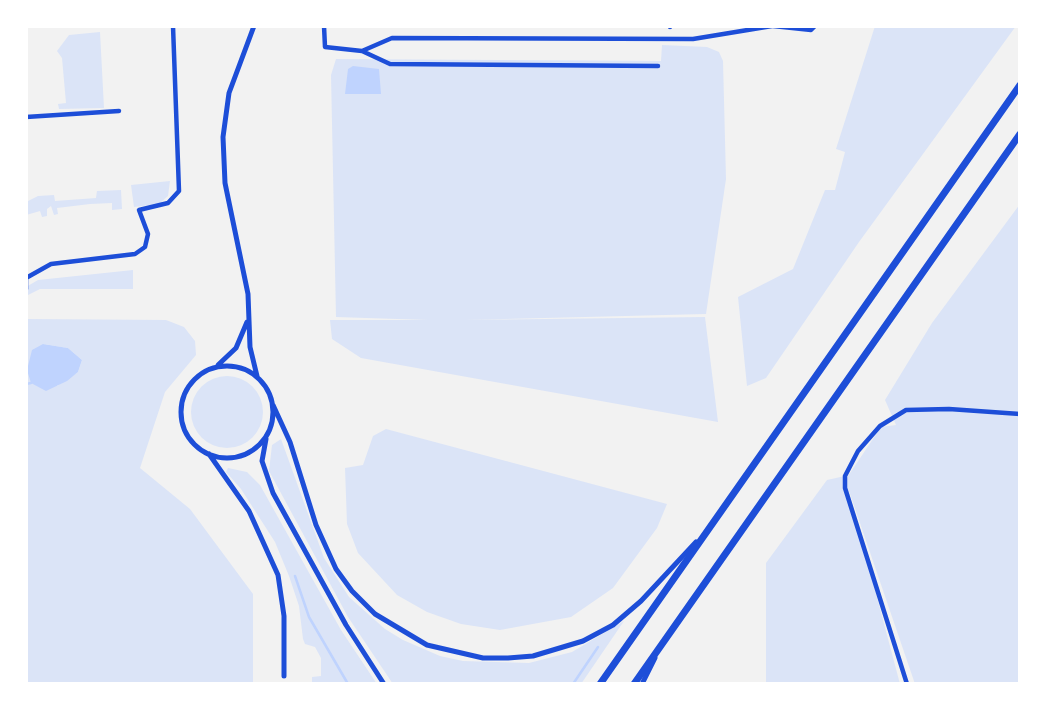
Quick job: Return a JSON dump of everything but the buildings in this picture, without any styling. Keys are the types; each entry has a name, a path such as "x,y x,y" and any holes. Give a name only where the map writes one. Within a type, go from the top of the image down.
{"highway":[{"path":"600,684 1020,85"},
{"path":"634,684 1020,134"}],"street":[{"path":"26,289 26,278 51,264 135,254 145,247 148,234 139,210 168,204 179,191 173,26"},
{"path":"254,26 229,93 223,137 230,218 243,267 250,347 257,376 269,392 290,442 326,551 352,591 375,614 401,632 427,645 451,653 483,658 533,656 583,641 613,625 641,601 710,527"},
{"path":"324,26 325,47 362,51 390,64 658,66"},
{"path":"362,51 392,38 693,39 772,26 811,30 816,26"},
{"path":"26,117 119,111"},
{"path":"216,367 236,348 249,316"},
{"path":"257,376 233,366 216,367 202,373 191,383 181,412 191,440 209,454 255,521 278,575 284,616 284,676"},
{"path":"273,405 262,461 273,492 339,614 384,684"},
{"path":"906,684 845,488 845,476 858,451 880,426 905,410 949,409 1020,414"},
{"path":"209,454 231,458 246,454 258,446 268,434"},
{"path":"642,684 663,642"}],"shaded area":[{"path":"875,26 1016,26 859,242 766,378 747,386 738,297 793,269 825,190 835,190 845,152 836,149"},
{"path":"100,32 104,108 59,109 58,104 66,103 62,58 57,51 69,35"},
{"path":"662,45 707,47 719,52 723,61 726,179 706,314 464,320 705,317 718,422 361,358 332,339 330,320 428,320 336,317 331,75 336,59 661,61"},
{"path":"170,181 168,196 159,204 134,207 131,185"},
{"path":"121,190 122,209 112,210 112,203 90,204 57,208 58,214 54,215 51,206 47,209 47,216 42,217 40,211 26,215 26,202 38,196 54,195 55,201 96,198 97,191"},
{"path":"1020,204 1020,684 915,684 848,488 900,684 766,684 766,563 827,480 845,476 846,479 881,427 896,425 885,400 932,323"},
{"path":"133,270 133,289 40,289 26,296 26,287 38,280"},
{"path":"26,319 166,320 184,327 195,341 196,355 165,392 140,468 190,509 253,594 253,684 26,684","holes":["43,344 68,348 82,360 78,372 57,386"]},
{"path":"234,376 253,386 261,398 261,426 253,438 241,446 220,448 201,438 193,426 191,405 201,386 213,378"},
{"path":"386,429 667,504 657,528 613,588 571,617 500,630 461,624 427,612 397,595 358,553 347,524 345,468 363,465 373,436"},
{"path":"281,439 324,558 349,597 385,629 403,640 440,656 463,661 529,663 572,652 624,621 581,684 393,684 348,617 269,471 272,445"},
{"path":"228,468 247,472 260,485 341,630 377,684 312,684 312,677 321,676 321,658 315,647 305,644 303,639 299,606 275,542 241,489 226,472"}],"water":[{"path":"353,66 379,69 381,94 345,94 348,69"},
{"path":"43,344 68,348 82,360 78,372 67,381 46,391 31,383 27,370 32,350"}],"waterway":[{"path":"26,384 31,383"},
{"path":"295,576 309,617 348,684"},
{"path":"573,684 598,647"}]}
